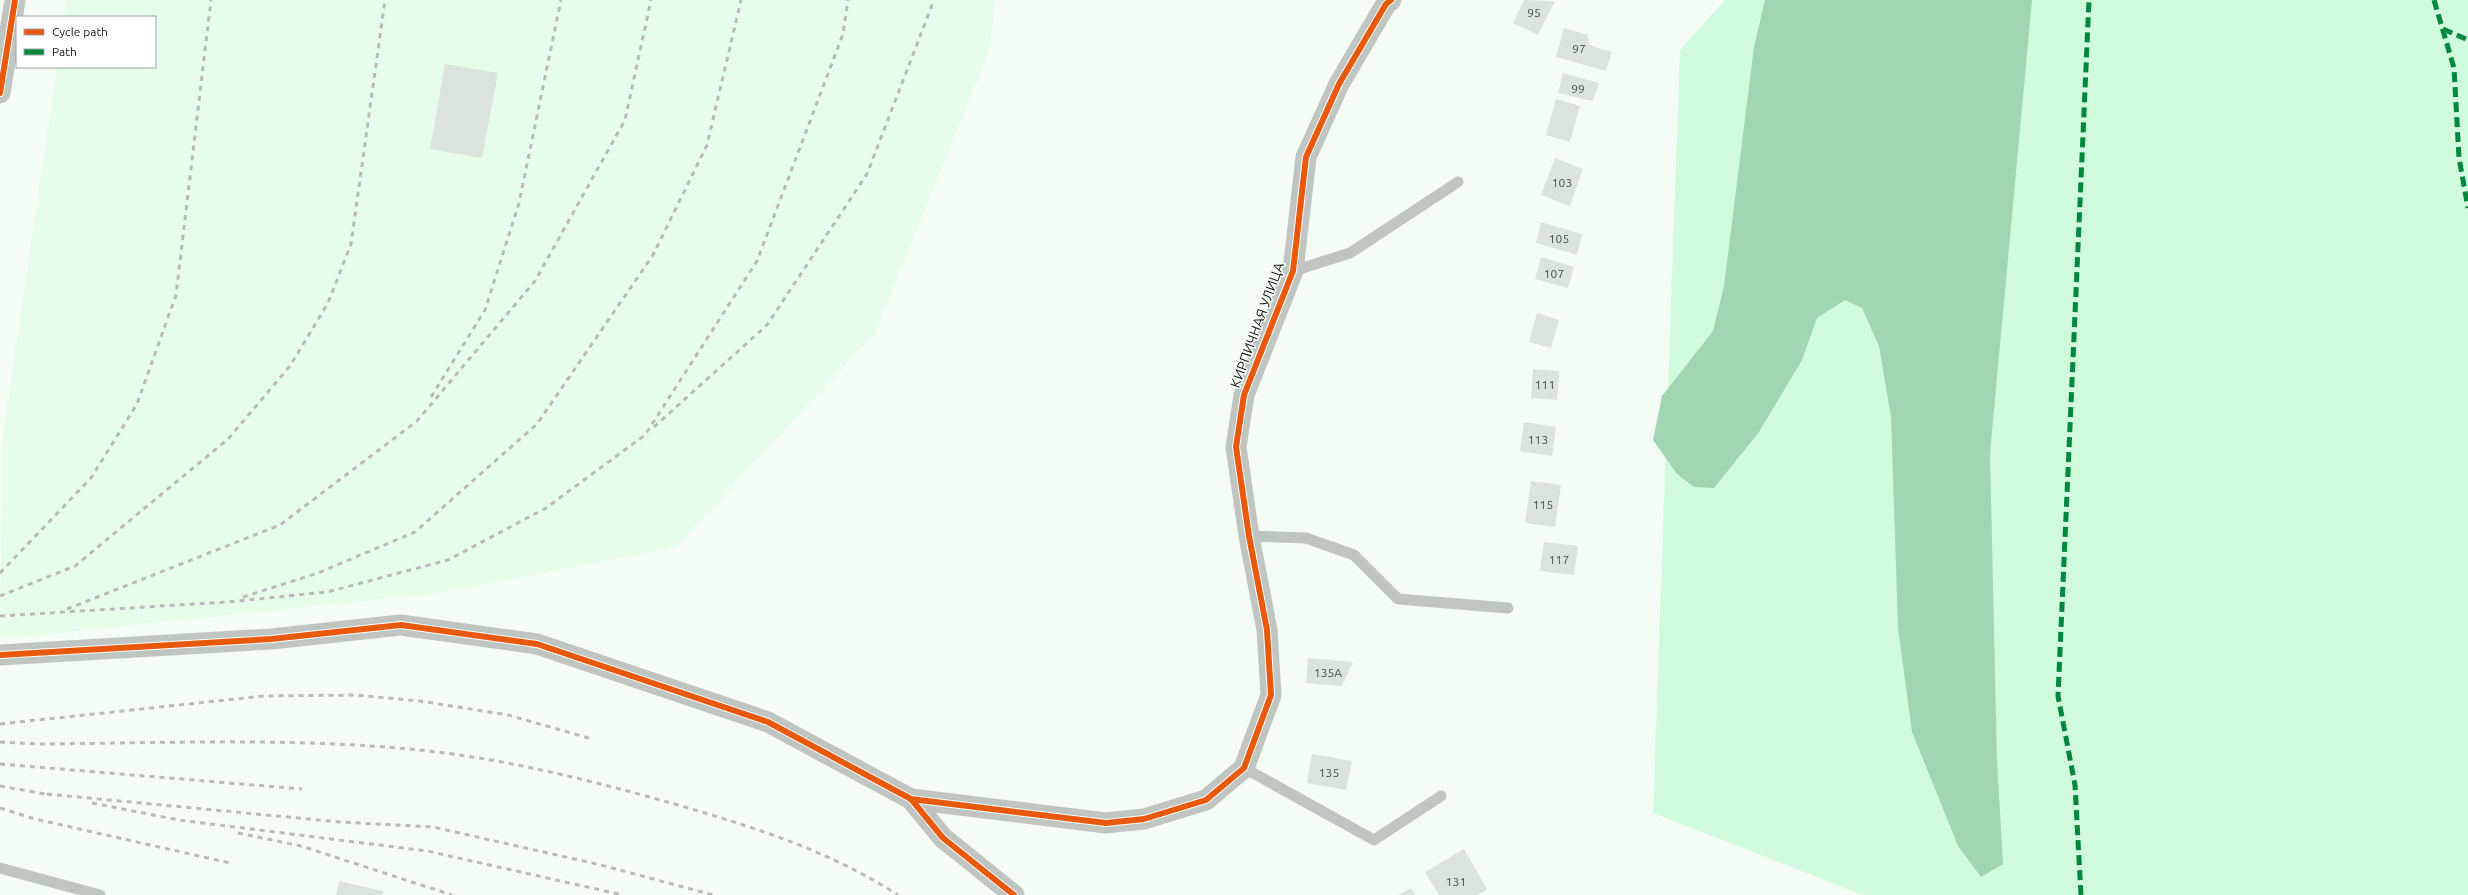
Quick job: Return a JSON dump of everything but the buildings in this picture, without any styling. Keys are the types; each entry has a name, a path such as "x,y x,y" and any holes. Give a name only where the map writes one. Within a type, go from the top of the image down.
{"street":[{"path":"0,93 3,52 15,0"},
{"name":"КИРПИЧНАЯ УЛИЦА","path":"911,799 1106,822 1144,819 1206,800 1244,768 1271,695 1267,630 1249,536 1236,447 1244,395 1293,271 1306,157 1339,84 1386,4 1391,0"},
{"path":"0,655 271,639 401,625 537,644 768,722 911,799 943,838 1014,895"}],"lane":[{"path":"1293,271 1350,253 1458,182"},
{"path":"1249,536 1306,538 1354,555 1398,599 1508,608"},
{"path":"1244,768 1374,840 1440,796"},
{"path":"0,868 100,895"}],"shaded area":[{"path":"67,0 995,0 990,49 875,333 676,547 440,593 0,639 2,441 57,68 156,68 156,16 64,16"},
{"path":"1725,0 2468,0 2468,895 1863,895 1653,813 1680,50"},
{"path":"1765,0 2032,0 1990,453 1997,761 2003,864 1981,877 1958,846 1912,732 1898,628 1891,417 1879,346 1862,308 1845,300 1817,318 1802,360 1759,432 1714,488 1694,487 1677,474 1653,440 1662,396 1713,331 1724,286 1754,47"}],"railway":[{"path":"0,573 91,478 137,404 176,295 211,0"},
{"path":"0,596 75,566 228,439 290,366 328,303 351,244 385,0"},
{"path":"431,397 485,310 519,203 561,0"},
{"path":"67,609 280,525 417,421 535,281 625,120 651,0"},
{"path":"243,597 318,573 415,532 537,424 653,255 707,145 741,0"},
{"path":"0,616 226,602 327,592 448,560 546,508 645,435 757,261 843,34 848,0"},
{"path":"654,427 767,325 867,174 934,0"},
{"path":"0,724 264,696 355,695 420,701 508,715 592,739"},
{"path":"0,742 38,744 282,742 380,747 462,755 558,774 685,807 741,824 821,854 898,895"},
{"path":"0,764 302,789"},
{"path":"0,786 51,795"},
{"path":"47,794 340,822 433,827 601,865 713,895"},
{"path":"92,803 179,820 427,851 623,895"},
{"path":"0,808 35,819 230,863"},
{"path":"238,833 301,846 452,895"}],"marked path":[{"path":"2081,895 2075,785 2058,696 2089,0"},
{"path":"2434,0 2454,68 2459,158 2468,208"},
{"path":"2443,29 2468,40"}],"cycle path":[{"path":"0,93 15,0"},
{"path":"911,799 1106,823 1144,819 1206,800 1244,768 1271,695 1267,630 1249,536 1236,447 1244,395 1293,271 1306,157 1339,84 1386,4 1391,0"},
{"path":"0,655 271,639 401,625 537,644 768,722 911,799 943,838 1014,895"}]}
